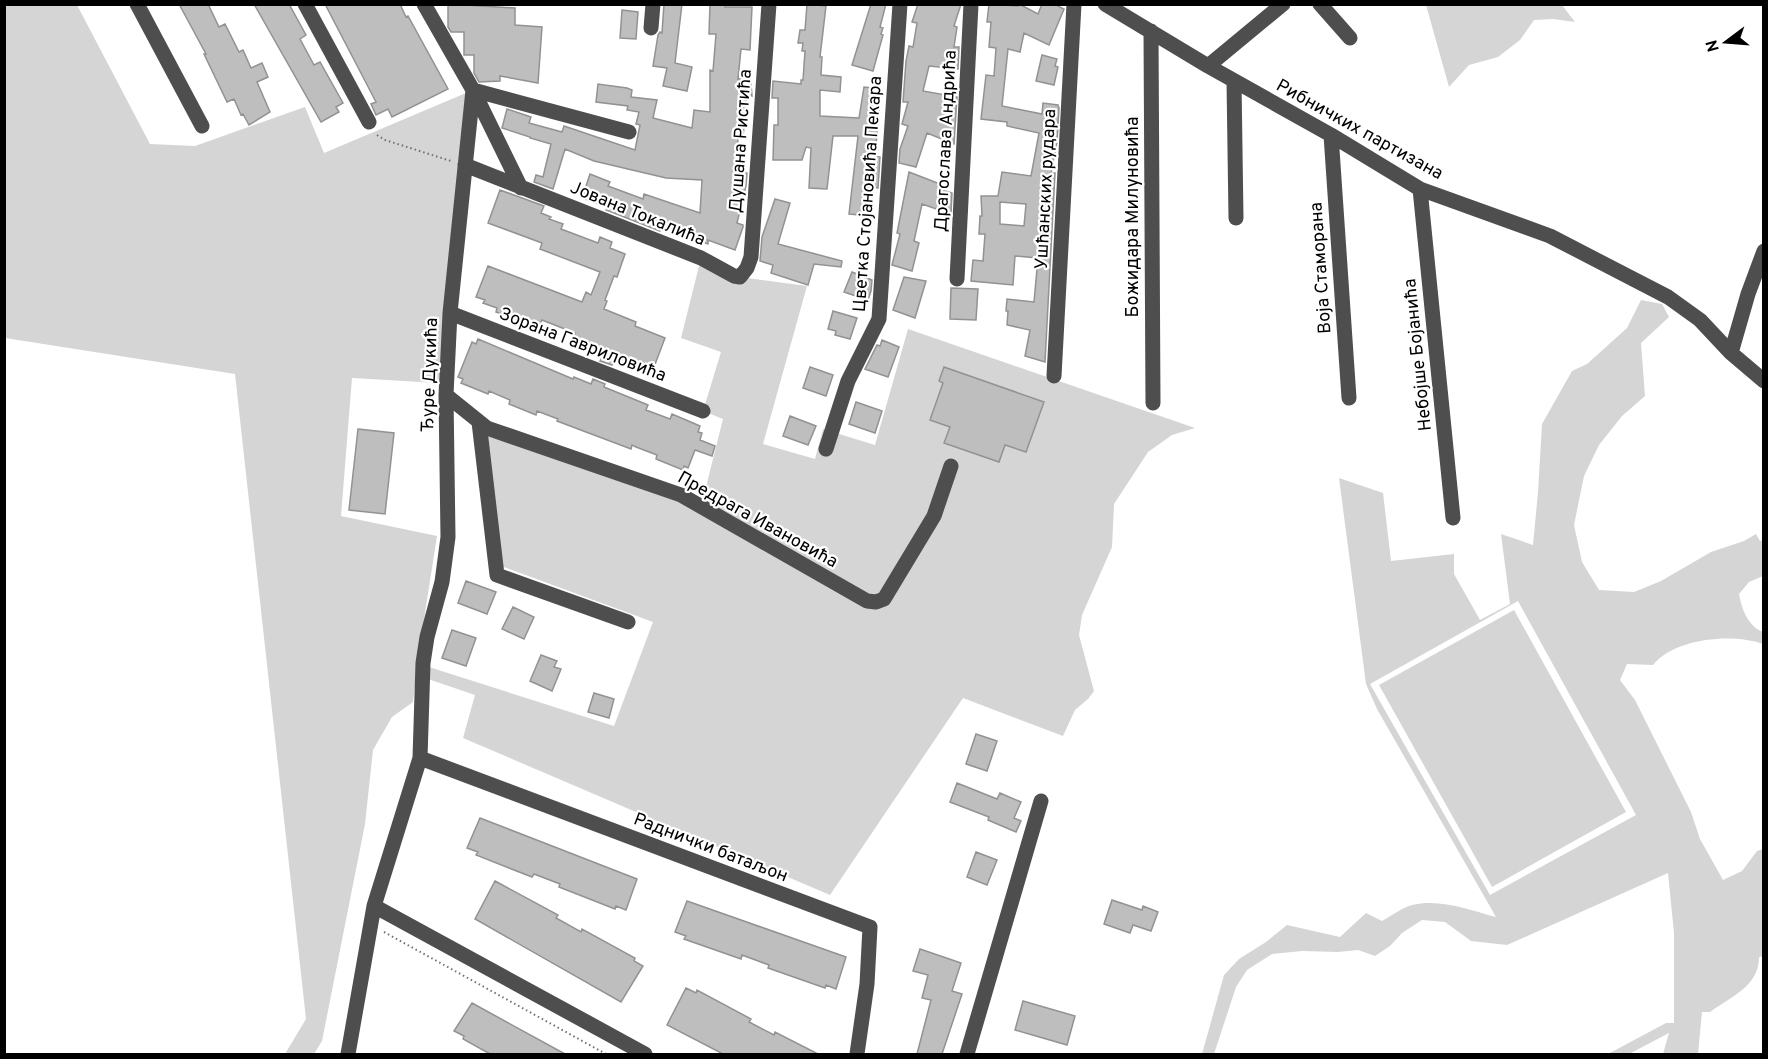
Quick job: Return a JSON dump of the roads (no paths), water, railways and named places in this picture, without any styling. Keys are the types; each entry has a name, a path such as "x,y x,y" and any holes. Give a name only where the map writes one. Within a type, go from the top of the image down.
{"street":[{"path":"137,4 202,126"},
{"path":"305,4 369,122"},
{"path":"424,4 473,90 521,188"},
{"path":"651,28 653,4"},
{"name":"Душана Ристића","path":"740,277 751,257 769,4"},
{"name":"Цветка Стојановића Пекара","path":"826,448 848,381 879,319 900,4"},
{"name":"Драгослава Андрића","path":"957,279 971,4"},
{"name":"Ушћанских рудара","path":"1054,376 1074,4"},
{"name":"Рибничких партизана","path":"1105,4 1420,189 1550,236 1668,297 1700,320 1731,353 1764,381"},
{"path":"1208,66 1283,4"},
{"path":"1320,4 1350,38"},
{"name":"Божидара Милуновића","path":"1151,31 1153,403"},
{"path":"1234,81 1236,218"},
{"path":"473,90 629,132"},
{"name":"Ђуре Дукића","path":"348,1054 374,906 420,758 425,646 442,582 448,537 446,395 450,313 473,90"},
{"name":"Воја Стаморана","path":"1330,135 1349,398"},
{"name":"Јована Токалића","path":"465,165 700,258 740,277"},
{"name":"Небојше Бојанића","path":"1420,189 1453,518"},
{"path":"1731,353 1748,294 1764,251"},
{"name":"Зорана Гавриловића","path":"450,313 703,411"},
{"name":"Предрага Ивановића","path":"446,395 487,428 681,495 867,601 876,602 884,598 934,516 951,466"},
{"path":"479,422 497,575 628,622"},
{"name":"Раднички батаљон","path":"420,758 870,927 867,984 857,1054"},
{"path":"967,1054 1041,801"},
{"path":"374,906 645,1054"}]}
